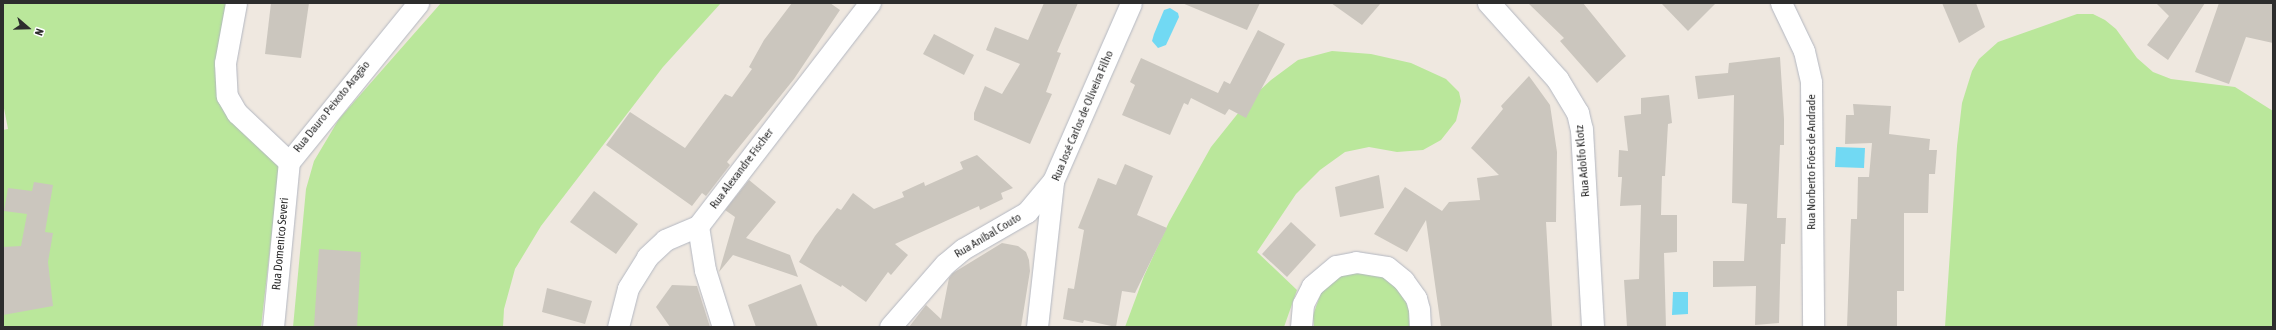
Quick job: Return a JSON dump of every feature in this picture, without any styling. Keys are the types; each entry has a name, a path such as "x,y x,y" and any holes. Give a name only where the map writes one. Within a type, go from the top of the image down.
{"street":[{"name":"Rua Dauro Peixoto Aragão","path":"236,3 225,63 227,96 236,113 289,162 418,3"},
{"name":"Rua Alexandre Fischer","path":"618,327 628,288 647,257 665,240 698,226 870,3"},
{"name":"Rua José Carlos de Oliveira Filho","path":"1037,327 1054,180 1131,3"},
{"name":"Rua Adolfo Klotz","path":"1489,3 1558,80 1578,114 1582,130 1593,327"},
{"name":"Rua Norberto Fróes de Andrade","path":"1781,3 1804,51 1811,82 1813,327"},
{"name":"Rua Domenico Severi","path":"273,327 289,162"},
{"name":"Rua Aníbal Couto","path":"890,327 926,282 945,264 963,249 1027,212 1054,180"},
{"path":"698,226 705,270 723,327"},
{"path":"1301,327 1303,304 1312,286 1319,278 1336,266 1366,262 1387,267 1410,287 1419,309 1420,327"}],"green space":[{"path":"3,3 232,3 219,78 280,162 261,327 3,327 3,130 8,129 3,103"},
{"path":"441,3 721,3 663,67 541,226 515,269 504,309 503,327 293,327 306,189 314,161 339,119"},
{"path":"2077,14 2093,14 2105,20 2116,29 2137,58 2153,72 2171,79 2235,87 2273,111 2273,327 1945,327 1957,146 1962,103 1972,71 1979,59 1998,42"},
{"path":"1332,51 1371,54 1411,63 1446,79 1459,92 1461,101 1456,121 1441,140 1423,150 1397,152 1369,147 1345,152 1320,170 1296,194 1257,252 1297,290 1284,327 1125,327 1144,276 1169,222 1211,147 1247,102 1271,80 1298,60"},
{"path":"1360,271 1376,273 1390,280 1405,299 1410,314 1409,327 1314,327 1313,315 1321,293 1338,277"}],"water":[{"path":"1170,8 1178,13 1179,17 1166,45 1158,48 1152,41 1154,34 1164,10"},
{"path":"1836,147 1865,148 1864,168 1835,167"},
{"path":"1673,292 1688,292 1688,314 1672,315"}],"building":[{"path":"271,3 309,3 301,58 265,54"},
{"path":"792,3 830,3 840,10 794,79 727,162 730,165 706,196 702,193 692,206 606,145 630,112 685,148 725,94 732,97 752,69 749,67 764,40"},
{"path":"1044,3 1078,3 1057,52 1061,53 1046,92 1052,94 1030,144 974,120 974,113 985,86 1002,94 1020,64 986,50 995,27 1028,40"},
{"path":"1182,3 1260,3 1247,30"},
{"path":"1331,3 1381,3 1362,25"},
{"path":"1528,3 1583,3 1626,56 1597,83 1560,41 1564,38"},
{"path":"1661,3 1716,3 1688,31"},
{"path":"1942,3 1976,3 1985,27 1959,43"},
{"path":"2156,3 2205,3 2168,60 2147,45 2169,16"},
{"path":"2219,3 2273,3 2273,43 2246,37 2229,84 2195,72"},
{"path":"1258,30 1285,44 1246,118 1229,109 1225,115 1191,98 1188,105 1184,103 1170,135 1122,115 1135,85 1130,82 1141,58 1218,93 1224,81 1230,84"},
{"path":"934,34 974,55 964,75 923,54"},
{"path":"1780,57 1784,145 1780,145 1777,218 1786,218 1785,244 1781,244 1779,323 1755,325 1756,286 1713,287 1713,261 1744,261 1747,204 1732,203 1734,95 1698,99 1695,76 1728,73 1729,63"},
{"path":"1529,76 1550,105 1557,152 1556,222 1546,222 1552,326 1441,327 1426,220 1407,252 1374,234 1405,187 1442,211 1449,202 1480,200 1477,178 1499,175 1471,148 1503,109 1501,106"},
{"path":"1669,95 1672,123 1668,124 1665,176 1662,176 1661,215 1677,215 1677,252 1664,253 1666,327 1627,327 1624,280 1639,279 1641,205 1620,206 1622,177 1618,177 1619,150 1628,151 1624,116 1641,114 1641,98"},
{"path":"1853,104 1891,106 1889,134 1930,139 1929,150 1937,150 1935,174 1929,174 1928,213 1904,213 1904,291 1897,291 1897,327 1847,327 1851,219 1857,219 1858,177 1869,177 1872,143 1845,144 1846,115 1854,115"},
{"path":"977,155 1013,188 1001,193 1003,199 980,210 979,206 895,244 908,255 891,275 888,272 866,302 842,285 841,287 799,262 815,236 837,208 841,210 853,193 874,209 904,197 902,192 924,182 925,186 963,169 960,162"},
{"path":"1125,164 1153,176 1137,215 1167,228 1135,293 1122,291 1116,327 1084,320 1083,323 1063,319 1068,288 1074,289 1084,230 1078,228 1098,178 1116,185"},
{"path":"1379,175 1384,208 1340,217 1335,187"},
{"path":"749,180 776,202 746,238 790,255 798,277 733,255 719,272 735,217 725,210"},
{"path":"34,182 53,185 45,232 53,233 48,262 53,306 3,315 3,247 21,246 27,214 4,211 8,188 32,191"},
{"path":"594,191 638,224 616,254 570,222"},
{"path":"1291,222 1316,245 1287,277 1262,254"},
{"path":"1002,243 1018,246 1026,252 1029,260 1030,271 1021,327 909,327 926,305 941,319 949,278 953,273"},
{"path":"319,249 361,252 357,327 314,327"},
{"path":"801,284 818,327 756,327 748,305"},
{"path":"672,285 697,286 710,327 670,327 656,307"},
{"path":"547,288 592,301 585,324 542,312"}]}
